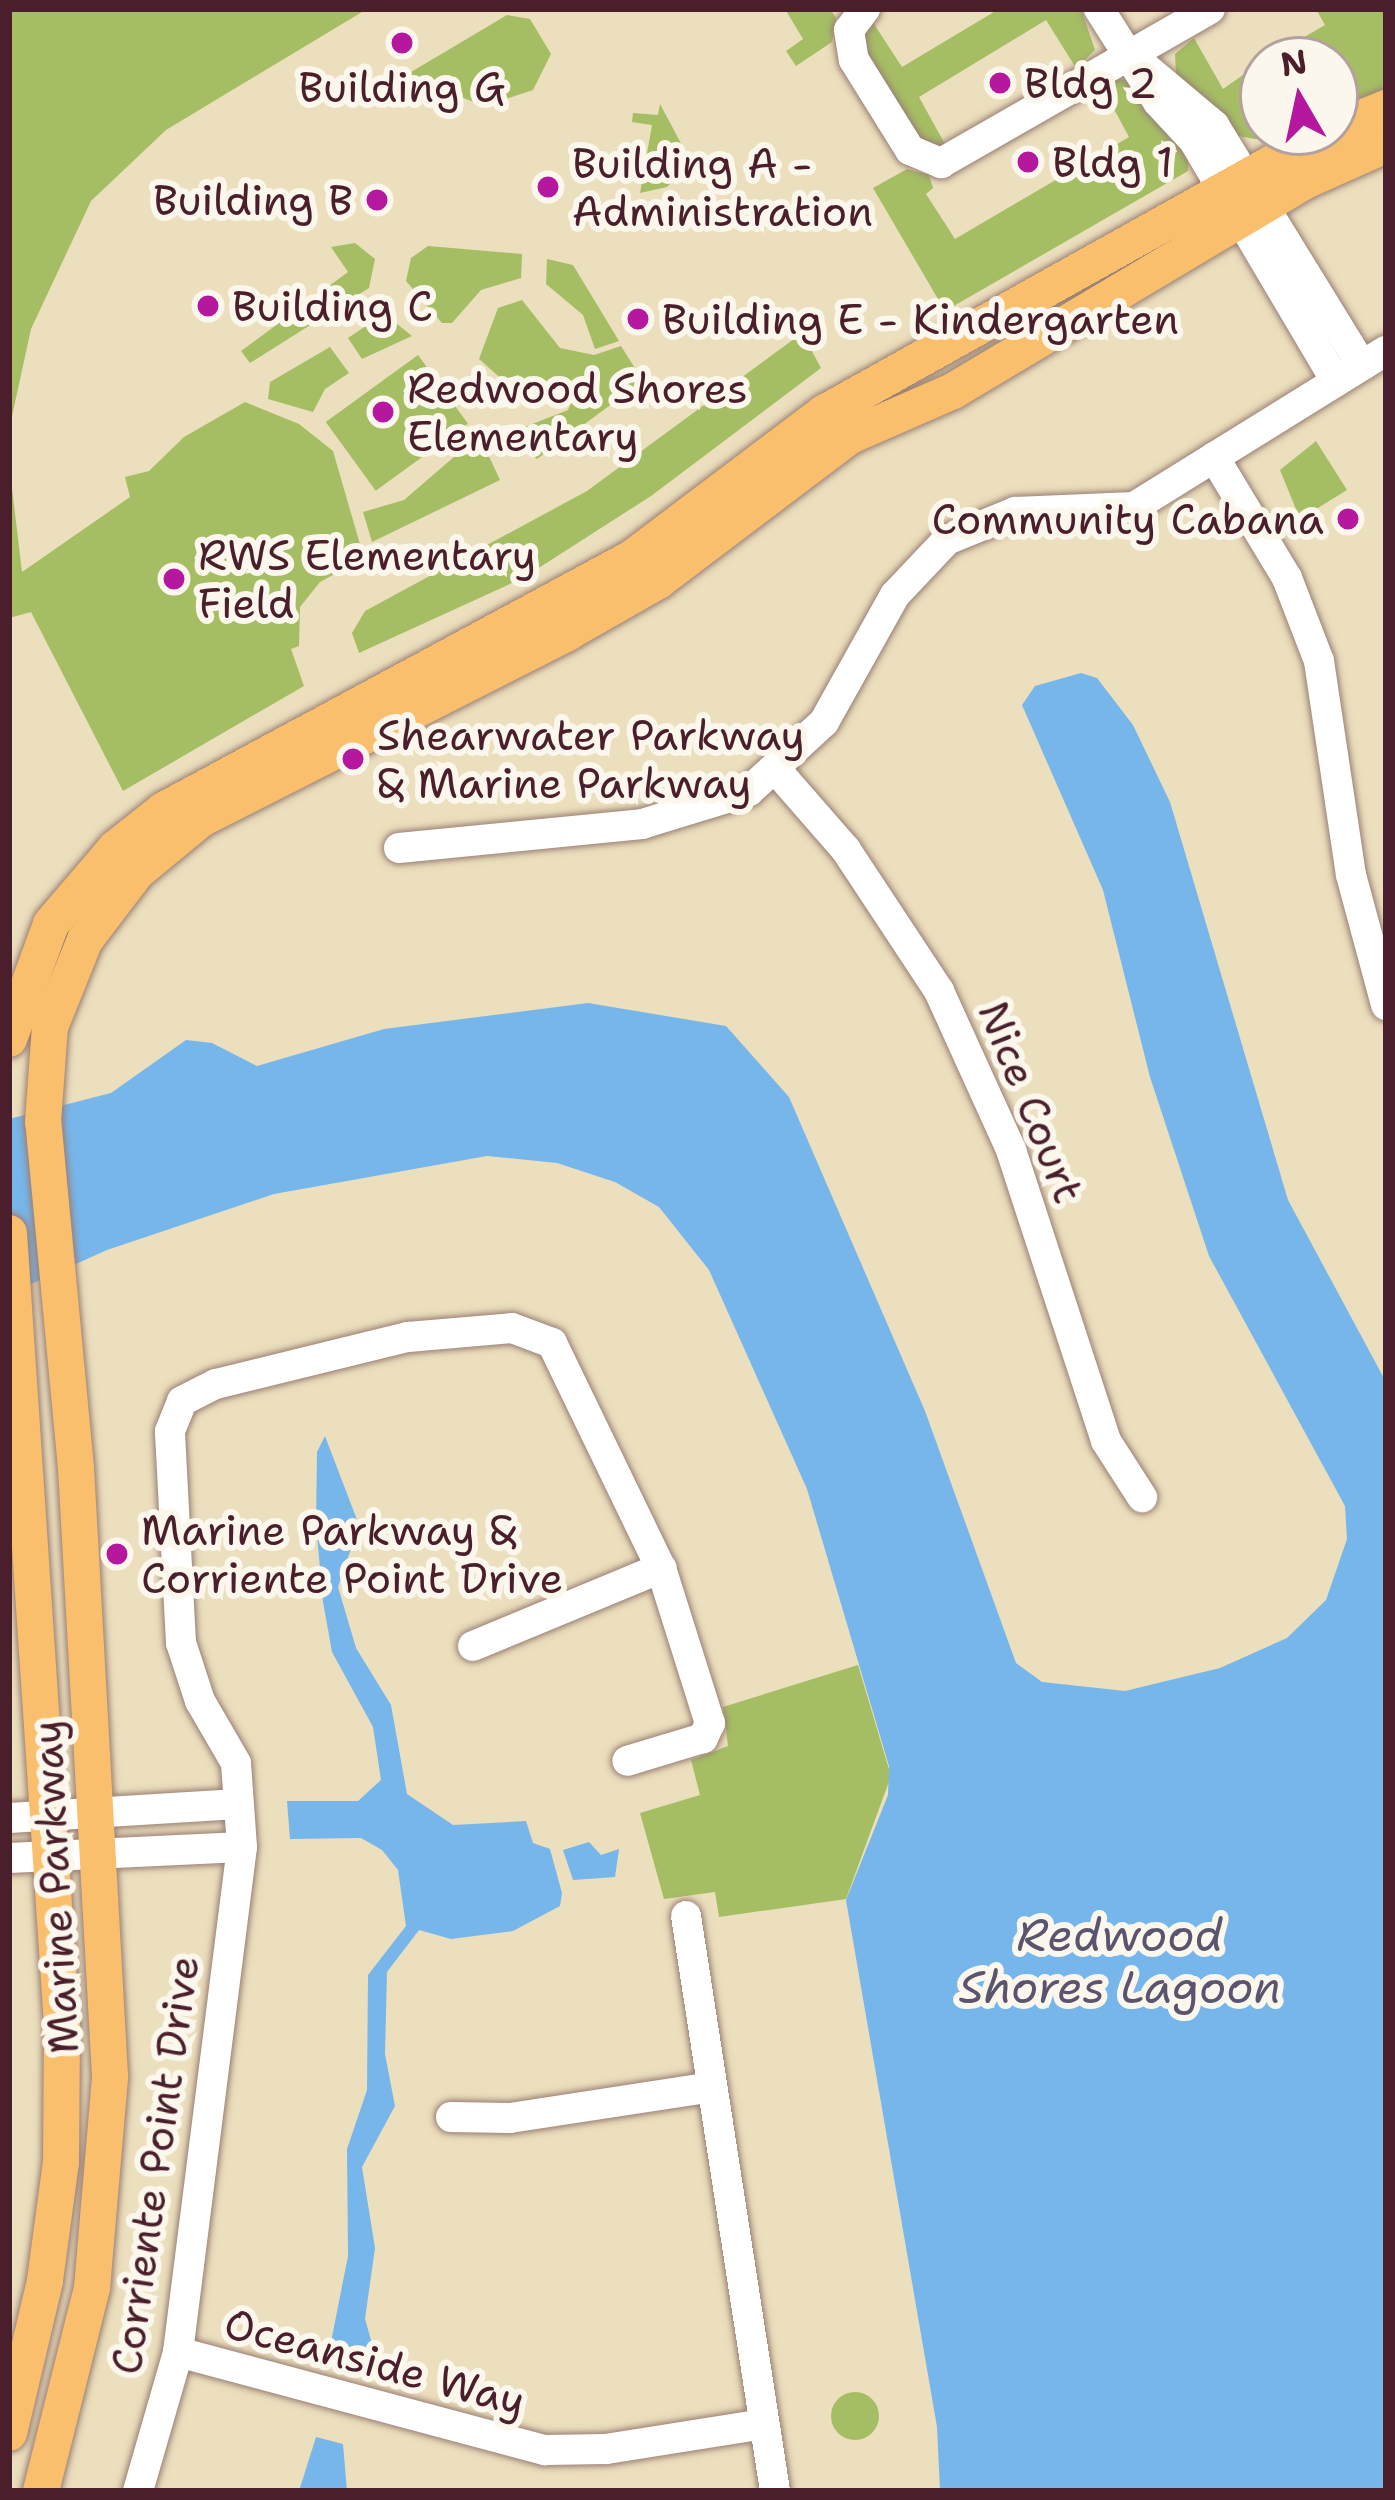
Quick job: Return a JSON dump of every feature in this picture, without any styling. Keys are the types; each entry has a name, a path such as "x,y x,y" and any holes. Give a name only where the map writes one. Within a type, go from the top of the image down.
{"main road":[{"path":"9,1039 40,943 116,848 211,779 334,715 359,688 632,558 824,413 1244,196 1386,145"},
{"path":"1244,196 1297,156"},
{"name":"Marine Parkway","path":"41,2491 75,2374 101,2222 110,2076 101,1857 68,1357 44,1156 44,1064 75,958 137,872 201,819 453,692 658,581 850,436 956,390 1244,196"},
{"path":"359,688 453,692"},
{"name":"Marine Parkway","path":"9,1233 48,1816 61,2162 34,2337 9,2433"}],"street":[{"path":"865,9 850,25 852,57 907,147 928,162 952,160 1210,9"},
{"path":"399,848 643,824 723,802 778,772 844,692 895,595 947,540 1015,512 1134,507 1361,365 1244,196 1189,99 1128,55 1099,9"},
{"path":"1214,457 1287,578 1318,661 1352,875 1386,1005"},
{"name":"Nice Court","path":"778,772 846,850 939,991 1004,1131 1106,1441 1142,1497"},
{"name":"Corriente Point Drive","path":"138,2491 178,2352 242,1847 236,1763 200,1701 182,1643 170,1430 177,1409 198,1390 389,1340 488,1329 538,1334 562,1353 661,1568 710,1728 703,1738 627,1760"},
{"path":"473,1646 661,1568"},
{"path":"9,1817 238,1804"},
{"path":"9,1858 242,1847"},
{"path":"686,1916 707,2088 775,2491"},
{"path":"451,2116 510,2118 707,2088"},
{"name":"Oceanside Way","path":"178,2352 545,2450 592,2450 764,2424"}],"green space":[{"path":"9,9 367,9 166,130 91,201 31,329 9,430"},
{"path":"785,9 831,10 836,18 832,42 796,66 786,51 803,39"},
{"path":"999,9 1081,9 1095,50 1076,68 1046,20 919,97 946,146 923,145 865,50 863,33 872,21 902,67"},
{"path":"1316,9 1386,9 1386,88 1359,99 1359,36 1306,36 1325,25"},
{"path":"507,15 530,19 551,54 533,90 485,106 458,96 428,100 413,90 406,75"},
{"path":"1194,38 1223,89 1239,78 1239,136 1176,75 1175,54"},
{"path":"1113,79 1127,80 1188,156 1188,171 945,311 873,188 907,169 929,175 933,188 926,194 955,239 1129,137 1101,85"},
{"path":"660,104 691,162 667,187 640,193 652,125 632,122 633,113 658,115"},
{"path":"355,243 375,259 369,288 250,363 241,351 348,272 331,247"},
{"path":"428,246 522,254 521,278 481,290 452,323 442,323 406,281 411,258"},
{"path":"547,259 573,265 619,341 595,349 583,315 546,284"},
{"path":"522,300 560,348 594,355 621,346 643,381 537,459 516,440 517,430 568,410 574,394 552,385 515,391 479,359 498,308"},
{"path":"376,319 391,319 412,336 362,359 348,338"},
{"path":"802,333 821,368 651,496 523,578 359,653 352,633 365,611 587,491"},
{"path":"330,347 349,373 325,389 313,412 268,399 270,382"},
{"path":"418,355 468,424 376,491 326,422"},
{"name":"RWS Elementary Field","path":"245,402 299,424 333,451 364,558 320,582 300,607 299,646 291,649 304,686 123,791 31,612 9,618 9,463 22,572 130,497 125,477 149,471 184,437"},
{"path":"1316,441 1347,490 1300,519 1280,470"},
{"path":"469,444 486,450 500,480 372,542 363,512 404,500"},
{"path":"858,1665 891,1776 846,1899 719,1917 715,1892 664,1899 640,1813 700,1795 691,1760 728,1746 723,1707"},
{"path":"855,2392 872,2399 879,2416 872,2433 855,2440 838,2433 831,2416 838,2399"}],"water":[{"name":"Redwood Shores Lagoon","path":"1081,673 1097,678 1133,725 1170,802 1288,1200 1386,1382 1386,2491 940,2491 937,2427 846,1900 888,1795 889,1766 807,1489 709,1270 659,1207 615,1182 557,1163 487,1156 274,1194 107,1250 9,1294 9,1119 111,1093 186,1040 212,1043 257,1066 384,1029 588,1003 726,1026 789,1097 925,1411 1016,1663 1042,1682 1125,1691 1220,1668 1287,1638 1326,1600 1347,1539 1345,1506 1209,1256 1150,1077 1103,890 1022,705 1035,686"},
{"path":"325,1436 359,1525 338,1587 356,1648 391,1705 407,1794 453,1825 526,1821 533,1843 550,1849 562,1893 560,1906 513,1931 451,1939 419,1930 387,1972 385,2054 395,2106 362,2167 375,2248 365,2319 377,2361 367,2378 329,2352 348,2256 347,2149 367,2090 368,1975 406,1926 398,1870 382,1850 361,1838 290,1839 287,1801 358,1801 381,1780 373,1727 332,1652 323,1602 316,1524 317,1452"},
{"path":"589,1842 601,1855 619,1849 615,1877 573,1880 563,1850"},
{"path":"316,2437 343,2444 347,2491 299,2491"}],"place":[{"name":"Building G","path":"402,43"},
{"name":"Bldg 2","path":"1000,83"},
{"name":"Bldg 1","path":"1028,162"},
{"name":"Building A - Administration","path":"548,187"},
{"name":"Building B","path":"377,200"},
{"name":"Building C","path":"208,306"},
{"name":"Building E - Kindergarten","path":"638,319"},
{"name":"Redwood Shores Elementary","path":"383,412"},
{"name":"Community Cabana","path":"1348,519"},
{"name":"RWS Elementary Field","path":"174,579"},
{"name":"Shearwater Parkway & Marine Parkway","path":"353,759"},
{"name":"Marine Parkway & Corriente Point Drive","path":"117,1554"}]}
